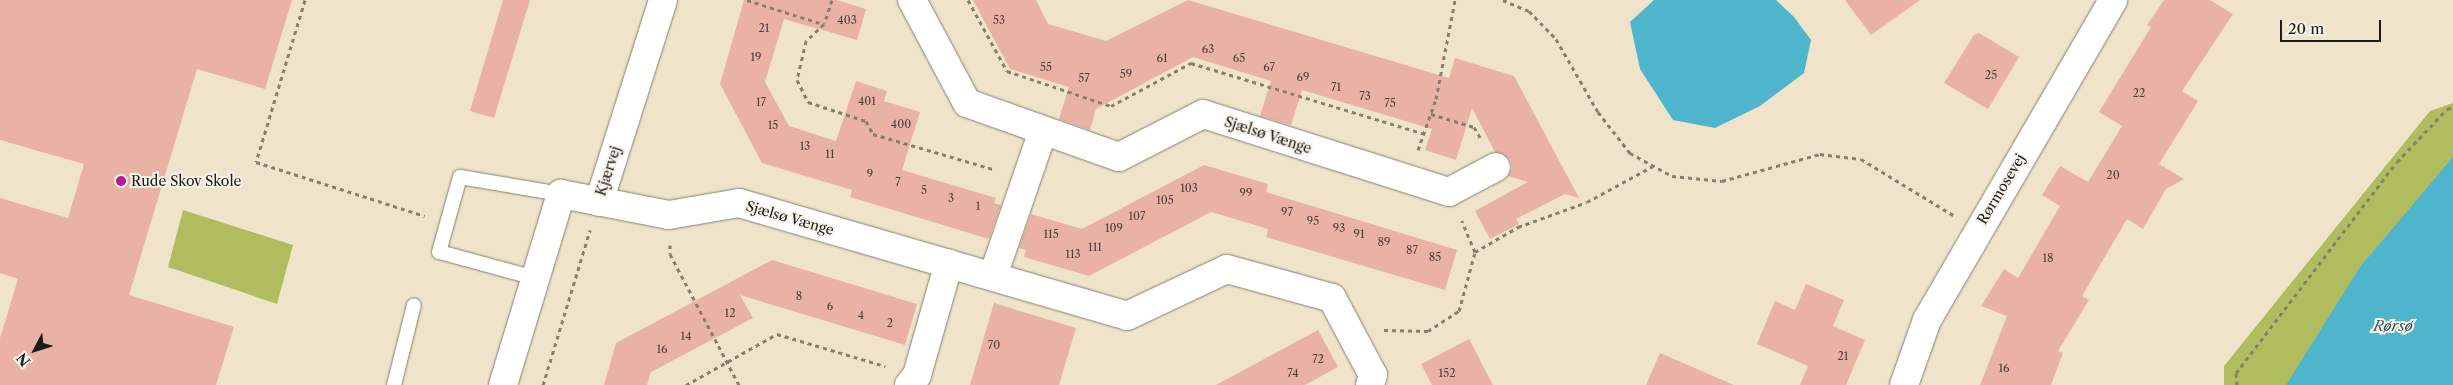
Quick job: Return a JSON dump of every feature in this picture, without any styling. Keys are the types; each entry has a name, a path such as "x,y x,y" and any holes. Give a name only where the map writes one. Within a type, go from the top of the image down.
{"street":[{"name":"Kjærvej","path":"561,194 599,202 663,0"},
{"name":"Sjælsø Vænge","path":"912,0 967,103 1043,131 1118,157 1203,114 1408,181 1449,192"},
{"name":"Rørmosevej","path":"1904,385 1927,320 1977,229 2113,0"},
{"path":"994,276 1043,131"},
{"path":"1449,192 1496,167"},
{"path":"503,385 561,194"},
{"name":"Sjælsø Vænge","path":"599,202 669,215 739,203 1127,316 1227,269 1332,298 1373,375 1370,385"},
{"path":"913,380 949,263"}],"lane":[{"path":"535,278 439,252 460,177 561,194"},
{"path":"394,385 414,305"}],"path":[{"path":"305,0 256,162 447,224"},
{"path":"747,0 824,24"},
{"path":"832,0 824,24 806,41 797,80 808,102 866,121 873,134 1027,178"},
{"path":"968,0 1007,71 1111,106 1191,63 1424,134"},
{"path":"1408,181 1431,114 1455,0"},
{"path":"1503,0 1529,11 1556,39 1598,112 1630,153 1672,176 1722,181 1820,154 1861,159 1977,229"},
{"path":"2237,385 2236,373 2397,162 2447,109 2453,107"},
{"path":"1431,114 1474,127 1496,167"},
{"path":"1476,252 1518,227 1587,202 1653,166"},
{"path":"1348,329 1428,331 1459,311 1476,252 1449,192"},
{"path":"543,385 599,202"},
{"path":"669,215 670,254 739,385"},
{"path":"686,385 777,334 913,380"}],"green space":[{"path":"2453,103 2453,385 2224,385 2224,366 2430,111"},
{"path":"183,210 293,245 277,304 168,267"}],"water":[{"path":"1654,0 1776,0 1794,17 1811,40 1804,73 1760,106 1715,128 1673,120 1640,69 1630,22"},
{"name":"Rørsø","path":"2453,157 2453,385 2286,385 2360,267"}],"building":[{"name":"Rude Skov Skole","path":"0,0 292,0 265,89 197,69 129,295 234,327 216,385 0,385 0,338 18,279 0,273 0,198 68,218 84,164 0,140"},
{"path":"503,0 530,0 494,118 470,111"},
{"path":"744,0 837,0 866,9 857,40 784,19 765,82 789,126 836,141 856,81 887,91 884,101 920,112 902,170 996,198 994,203 1001,205 989,239 850,197 852,190 762,163 720,84"},
{"path":"973,0 1036,0 1048,24 1106,41 1188,0 1449,78 1455,58 1514,76 1579,198 1565,194 1516,219 1519,224 1490,239 1475,211 1528,182 1508,176 1512,168 1510,159 1495,152 1472,108 1456,160 1425,150 1432,129 1302,90 1291,125 1260,116 1271,81 1193,57 1096,109 1090,130 1059,119 1069,87 1010,69"},
{"path":"1845,0 1920,0 1871,35"},
{"path":"2164,0 2210,0 2233,14 2182,91 2198,101 2159,164 2184,179 2166,189 2143,229 2127,219 2082,296 2089,300 2058,351 2063,353 2051,385 1980,385 2007,316 1981,306 2004,269 2018,278 2060,206 2042,195 2060,166 2088,182 2122,126 2099,112 2151,27 2147,25"},
{"path":"1979,33 2019,57 1988,109 1944,83 1974,35"},
{"path":"1204,165 1268,184 1266,192 1457,250 1445,290 1266,237 1268,229 1211,212 1089,276 1024,257 1026,250 1019,248 1031,214 1082,229"},
{"path":"772,260 917,304 905,345 740,295 753,318 651,372 647,385 604,385 616,343"},
{"path":"1806,284 1844,300 1833,326 1865,340 1846,385 1800,385 1808,366 1757,344 1775,301 1795,310"},
{"path":"994,303 1076,328 1059,385 970,385"},
{"path":"1318,330 1338,367 1305,385 1216,385"},
{"path":"1469,339 1493,385 1432,385 1421,364"},
{"path":"1660,353 1734,385 1646,385"}],"place":[{"name":"Rude Skov Skole","path":"121,181"}]}
